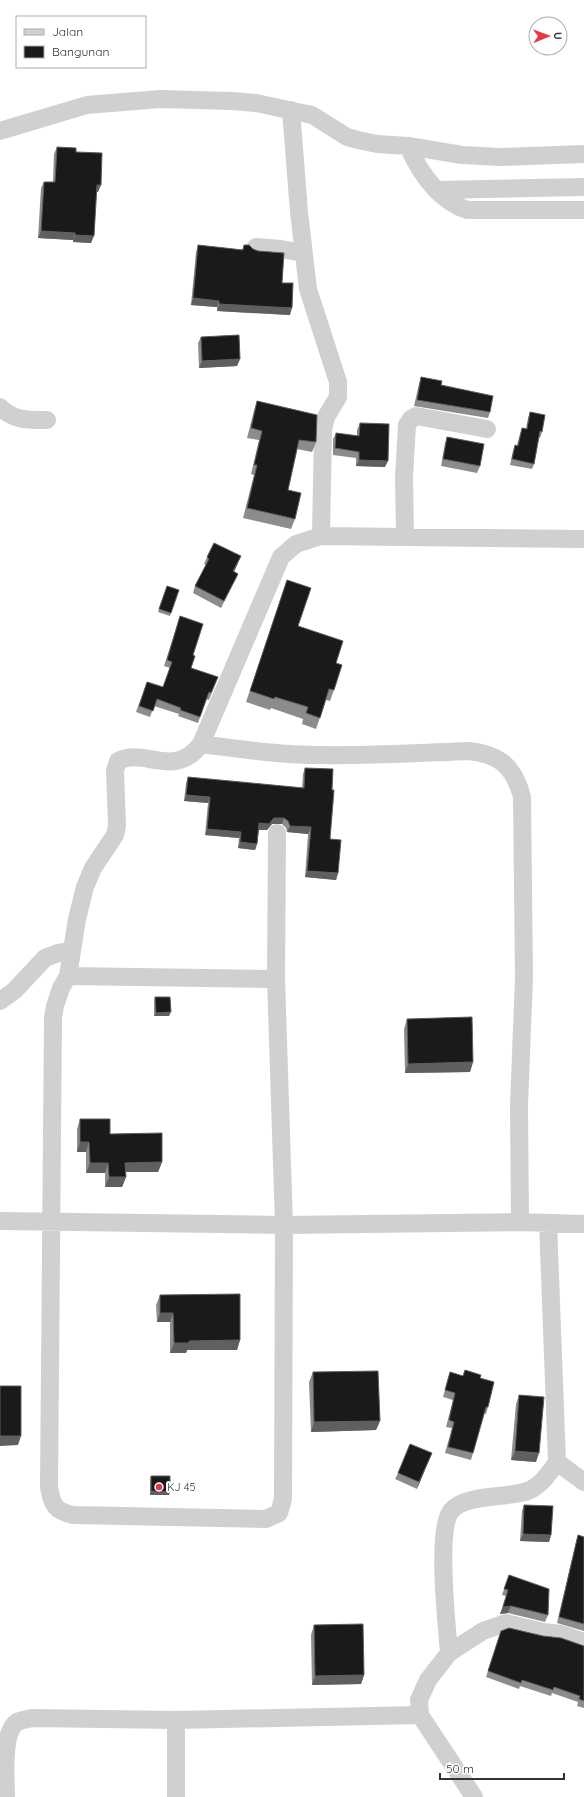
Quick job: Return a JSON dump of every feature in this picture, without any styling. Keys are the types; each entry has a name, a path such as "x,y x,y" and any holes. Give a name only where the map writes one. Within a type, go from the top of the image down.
{"street":[{"path":"0,131 87,105 160,99 232,101 256,103 312,115 347,137 377,144 408,146 462,155 501,157 584,154"},
{"path":"291,110 299,212 308,289 338,382 338,397 326,417 323,430 321,536"},
{"path":"408,146 418,168 436,190 446,200 467,210 584,210"},
{"path":"436,190 584,187"},
{"path":"256,247 304,253"},
{"path":"0,407 9,415 24,420 47,420"},
{"path":"405,537 404,477 407,425 409,422 416,416 487,429"},
{"path":"277,833 276,979 284,1225 283,1500 279,1513 266,1519 73,1516 63,1513 51,1500 49,1487 54,1018 55,1006 61,988 68,976 77,919 89,877 116,835 116,771 118,761 124,758 133,758 179,761 196,751 201,744 280,557 296,544 321,536 584,539"},
{"path":"201,744 252,751 318,755 378,755 468,751 481,752 490,755 510,768 518,782 522,796 524,977 519,1106 520,1222"},
{"path":"0,1001 14,991 45,958 58,953 72,951"},
{"path":"68,976 276,979"},
{"path":"0,1221 284,1225 520,1222 584,1224"},
{"path":"449,1653 443,1556 447,1523 451,1510 461,1504 473,1500 521,1493 531,1490 544,1480 557,1462 548,1222"},
{"path":"557,1462 584,1482"},
{"path":"474,1797 420,1715 419,1700 428,1680 449,1653 483,1631 506,1623 543,1632 561,1634 584,1642"},
{"path":"6,1797 6,1747 8,1733 17,1722 32,1718 176,1720 420,1715"},
{"path":"176,1720 176,1797"}],"building":[{"path":"57,147 76,148 76,152 102,153 101,185 97,185 94,236 75,235 75,233 41,231 44,182 55,182"},
{"path":"198,245 243,250 244,245 249,245 258,251 284,253 282,283 293,283 292,308 219,304 219,301 193,298"},
{"path":"239,335 240,359 202,361 201,337"},
{"path":"421,377 442,381 441,385 493,396 490,412 417,400"},
{"path":"257,401 317,415 316,442 299,440 288,490 301,493 295,519 247,508 257,465 254,465 262,431 251,428"},
{"path":"530,412 545,415 542,432 540,431 534,464 512,459 515,445 518,446 522,428 527,429"},
{"path":"360,423 389,424 388,461 359,460 359,452 335,448 336,433 359,436"},
{"path":"447,437 484,444 480,466 443,459"},
{"path":"214,543 241,556 233,571 238,574 224,601 195,586 209,559 207,557"},
{"path":"287,580 311,588 298,626 343,641 336,663 342,665 334,690 329,689 320,718 306,713 308,707 275,697 274,699 250,691"},
{"path":"167,586 179,590 171,613 159,609"},
{"path":"180,616 203,624 193,655 195,656 191,668 218,677 211,693 209,692 200,717 180,710 181,708 157,699 153,711 139,706 147,682 163,687 172,662 167,660"},
{"path":"305,768 333,769 332,790 334,790 330,839 341,840 338,873 307,871 311,827 290,826 288,821 284,818 274,818 269,824 259,823 257,844 240,842 241,832 207,829 210,797 186,795 188,777 304,788"},
{"path":"155,997 170,997 171,1012 156,1013"},
{"path":"472,1017 473,1062 408,1064 407,1019"},
{"path":"80,1119 110,1119 110,1134 162,1133 162,1162 125,1163 126,1177 109,1177 108,1163 90,1163 89,1142 80,1142"},
{"path":"240,1294 240,1340 189,1341 189,1343 174,1343 173,1313 160,1313 160,1295"},
{"path":"465,1370 481,1375 480,1378 494,1382 488,1407 486,1407 473,1453 448,1447 454,1422 449,1420 455,1393 445,1390 450,1372 463,1376"},
{"path":"378,1371 380,1421 314,1422 313,1372"},
{"path":"0,1386 21,1386 21,1436 0,1436"},
{"path":"519,1395 544,1397 539,1453 515,1451"},
{"path":"410,1444 432,1453 419,1482 398,1473"},
{"name":"KJ 45","path":"151,1476 170,1476 170,1492 151,1491"},
{"path":"524,1505 553,1506 551,1535 523,1534"},
{"path":"578,1535 584,1537 584,1624 559,1617"},
{"path":"509,1575 549,1589 548,1615 511,1606 503,1607 508,1590 504,1589"},
{"path":"363,1624 364,1675 315,1676 314,1625"},
{"path":"509,1628 543,1636 561,1638 584,1646 584,1701 579,1699 580,1696 554,1687 553,1690 522,1680 521,1683 488,1671 501,1631"}],"place":[{"name":"KJ 45","path":"159,1487"}]}
